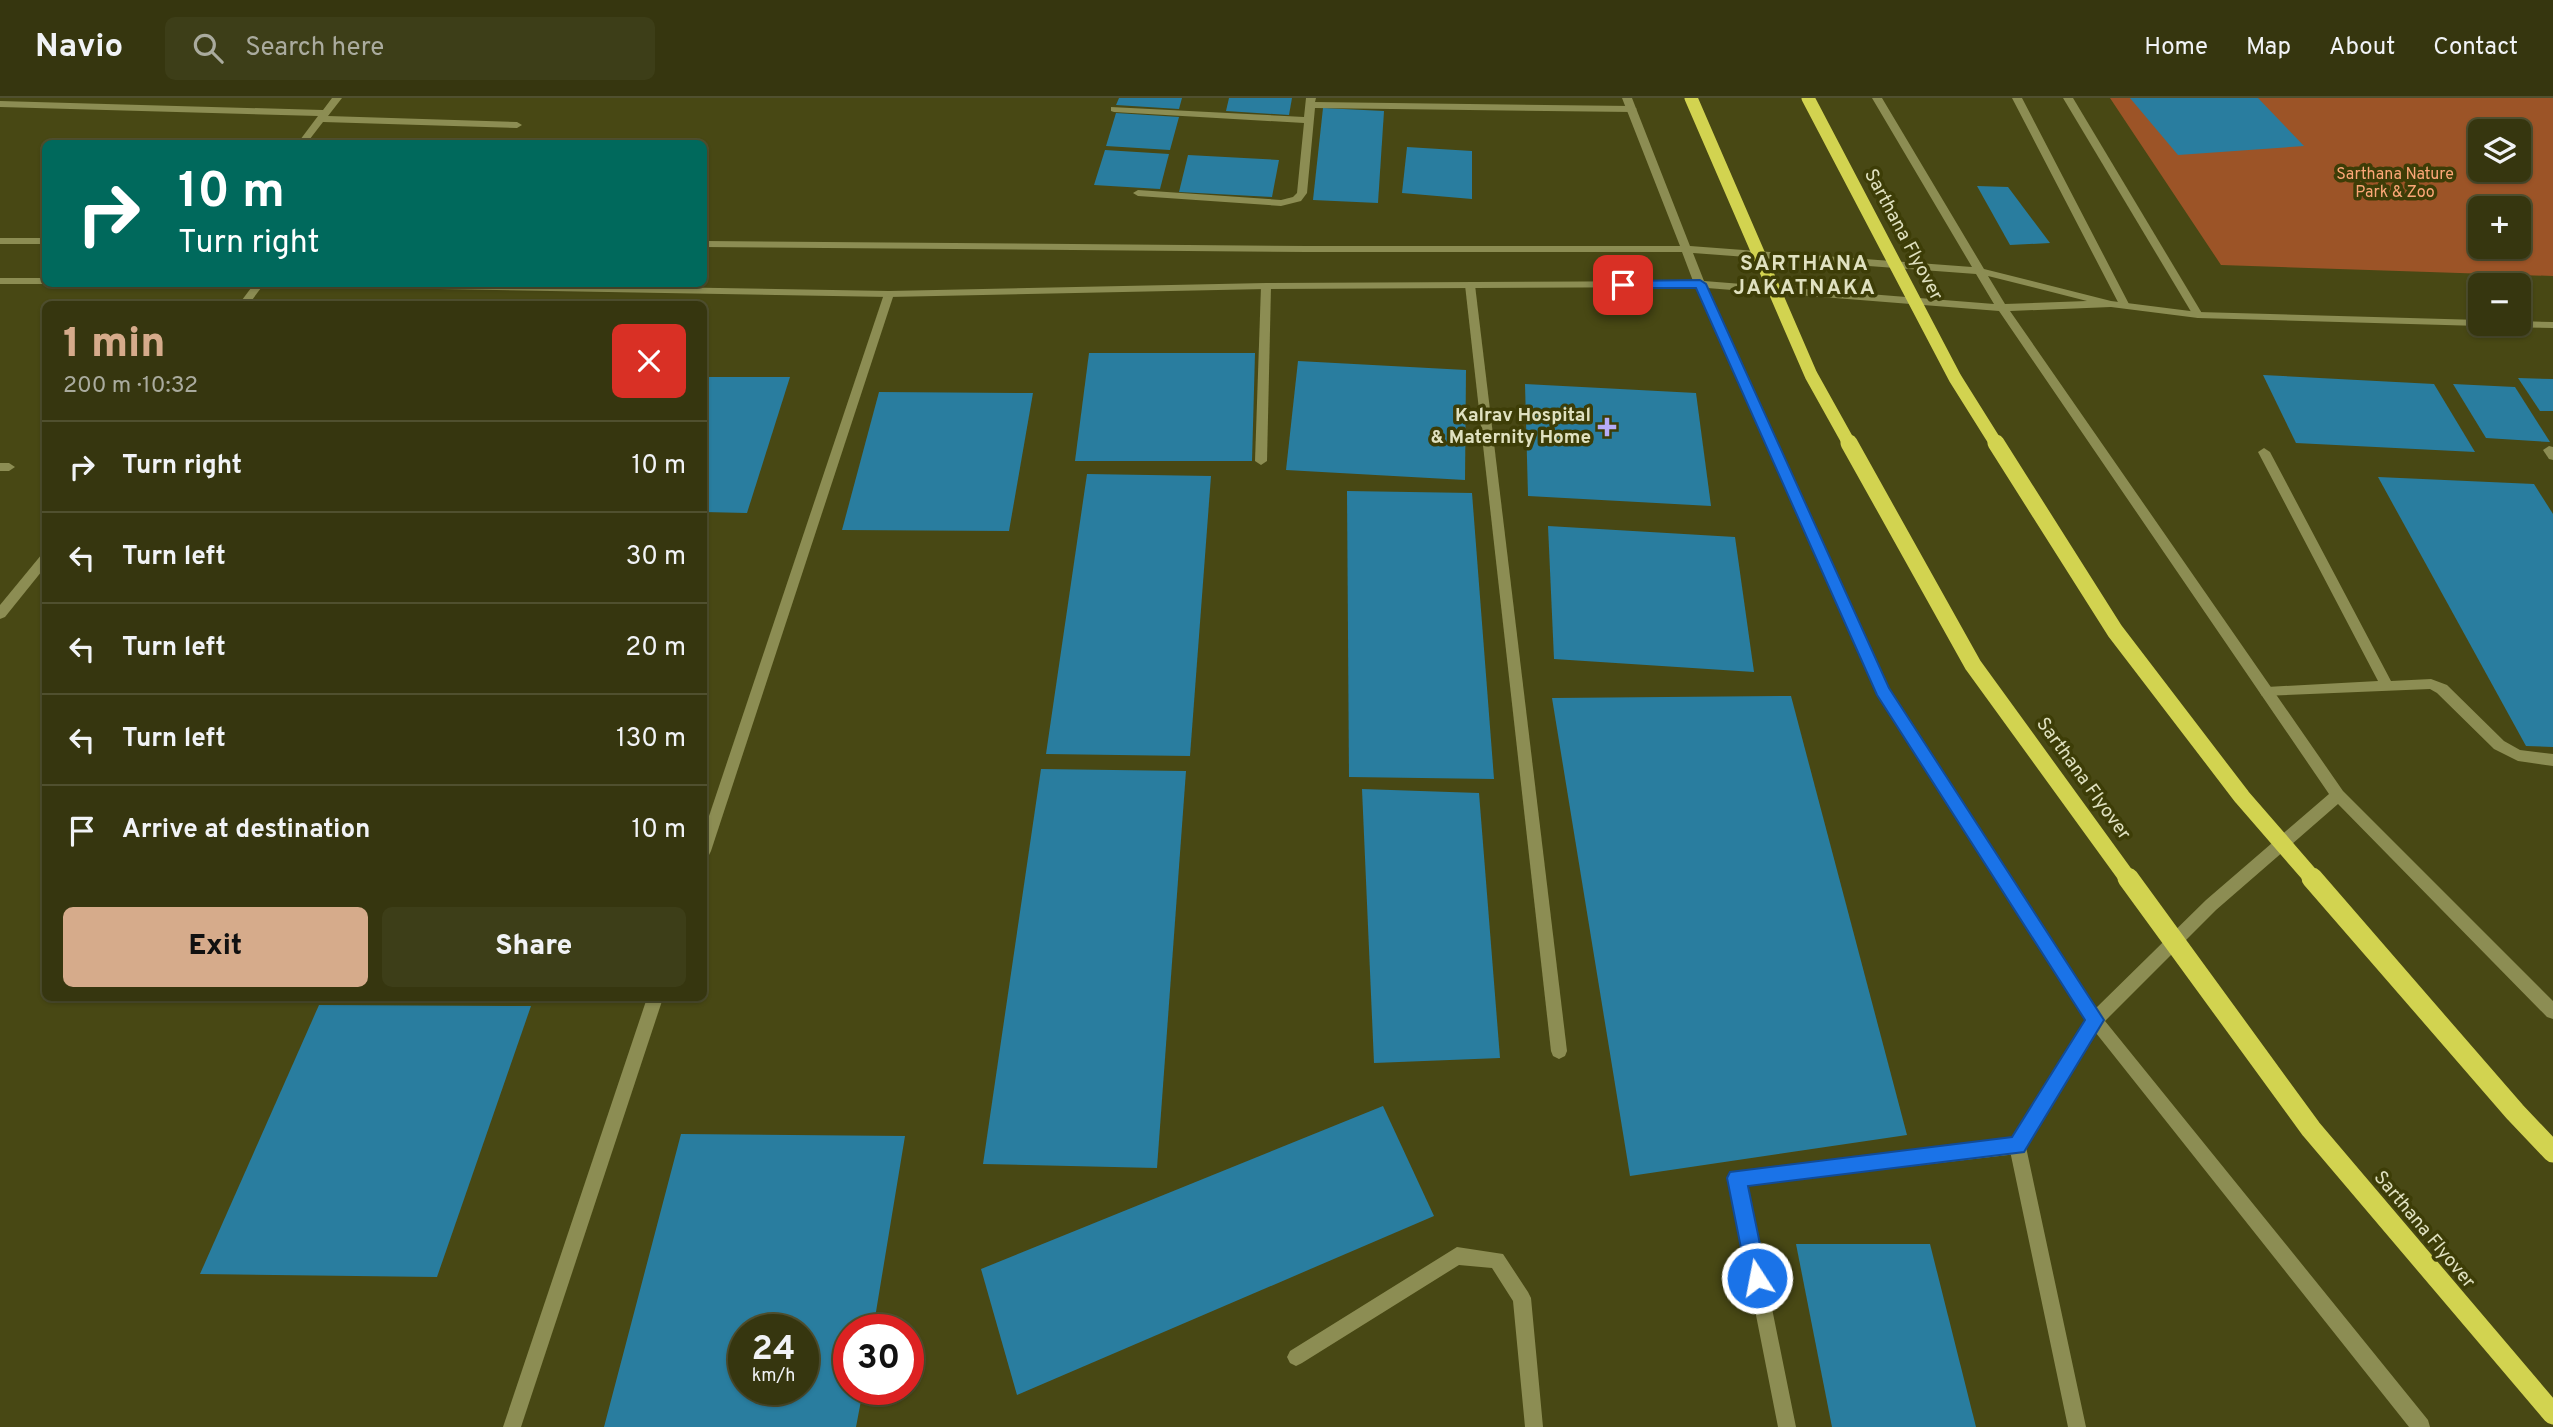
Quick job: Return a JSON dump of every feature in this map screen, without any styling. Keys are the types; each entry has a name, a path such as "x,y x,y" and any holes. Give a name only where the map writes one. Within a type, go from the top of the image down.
{"main road":[{"name":"Sarthana Flyover","path":"1691,98 1811,375 1973,665 2312,1129 2553,1415"},
{"name":"Sarthana Flyover","path":"1808,98 1955,378 2115,631 2242,797 2515,1112 2553,1152"}],"street":[{"path":"304,140 337,98"},
{"path":"1877,98 2002,308 2338,794 2553,1012"},
{"path":"2017,98 2125,306"},
{"path":"2068,98 2198,315"},
{"path":"1138,193 1281,203 1297,199 1302,193 1310,101 1629,103 1700,284 1882,690 2095,1020 2421,1427"},
{"path":"0,104 517,125"},
{"path":"1114,108 1308,120"},
{"path":"0,241 42,241"},
{"path":"707,244 1686,249 1980,271 2111,304 2198,315 2468,323"},
{"path":"0,281 42,281"},
{"path":"513,287 889,293 1266,286 1700,284 2002,308 2111,304"},
{"path":"1470,285 1559,1051"},
{"path":"1261,461 1266,286"},
{"path":"707,842 889,293"},
{"path":"2531,325 2553,326"},
{"path":"2264,452 2387,686"},
{"path":"0,614 42,561"},
{"path":"2267,692 2431,684 2442,689 2499,745 2518,755 2553,760"},
{"path":"2077,1427 2017,1146 2095,1020 2211,905 2338,794"},
{"path":"512,1427 654,1001"},
{"path":"1787,1427 1737,1178 2017,1146"},
{"path":"1296,1357 1457,1256 1497,1260 1522,1298 1534,1427"}],"green space":[{"name":"Sarthana Nature Park & Zoo","path":"2110,98 2553,98 2553,276 2531,275 2531,273 2221,265"}],"building":[{"path":"1119,98 1182,98 1179,109 1116,105"},
{"path":"1229,98 1292,98 1289,115 1226,111"},
{"path":"2130,98 2258,98 2304,146 2178,155"},
{"path":"1323,108 1384,111 1378,203 1313,200"},
{"path":"1116,113 1179,117 1170,150 1106,146"},
{"path":"1407,147 1472,151 1472,199 1402,193"},
{"path":"1105,150 1169,154 1160,189 1094,185"},
{"path":"1188,155 1279,160 1272,197 1179,192"},
{"path":"1977,186 2008,187 2050,243 2010,245"},
{"path":"1089,353 1255,353 1252,461 1075,461"},
{"path":"1298,361 1466,370 1465,480 1286,470"},
{"path":"2263,375 2434,384 2475,452 2296,443"},
{"path":"707,377 790,377 747,513 707,512"},
{"path":"2518,378 2553,379 2553,411 2540,411"},
{"path":"1525,384 1696,393 1711,506 1528,496"},
{"path":"2453,384 2515,387 2550,442 2486,438"},
{"path":"879,392 1033,393 1009,531 842,530"},
{"path":"1087,474 1211,476 1190,756 1046,754"},
{"path":"2378,477 2534,484 2553,514 2553,747 2526,746"},
{"path":"1347,491 1472,493 1494,779 1349,777"},
{"path":"1548,526 1735,537 1754,672 1554,659"},
{"path":"1791,696 1907,1135 1630,1176 1552,698"},
{"path":"1041,769 1186,771 1157,1168 983,1164"},
{"path":"1362,789 1479,793 1500,1058 1374,1063"},
{"path":"319,1005 531,1006 437,1277 200,1274"},
{"path":"1383,1106 1434,1216 1017,1395 981,1269"},
{"path":"681,1134 905,1136 876,1314 833,1314 833,1405 860,1405 856,1427 604,1427"},
{"path":"1796,1244 1930,1244 1976,1427 1832,1427"}],"place":[{"name":"Kalrav Hospital & Maternity Home","path":"1607,427"}],"district":[{"name":"SARTHANA JAKATNAKA","path":"1805,276"}],"route":[{"path":"1623,285 1700,284 1882,690 2095,1020 2017,1146 1737,1178 1757,1278"}]}
